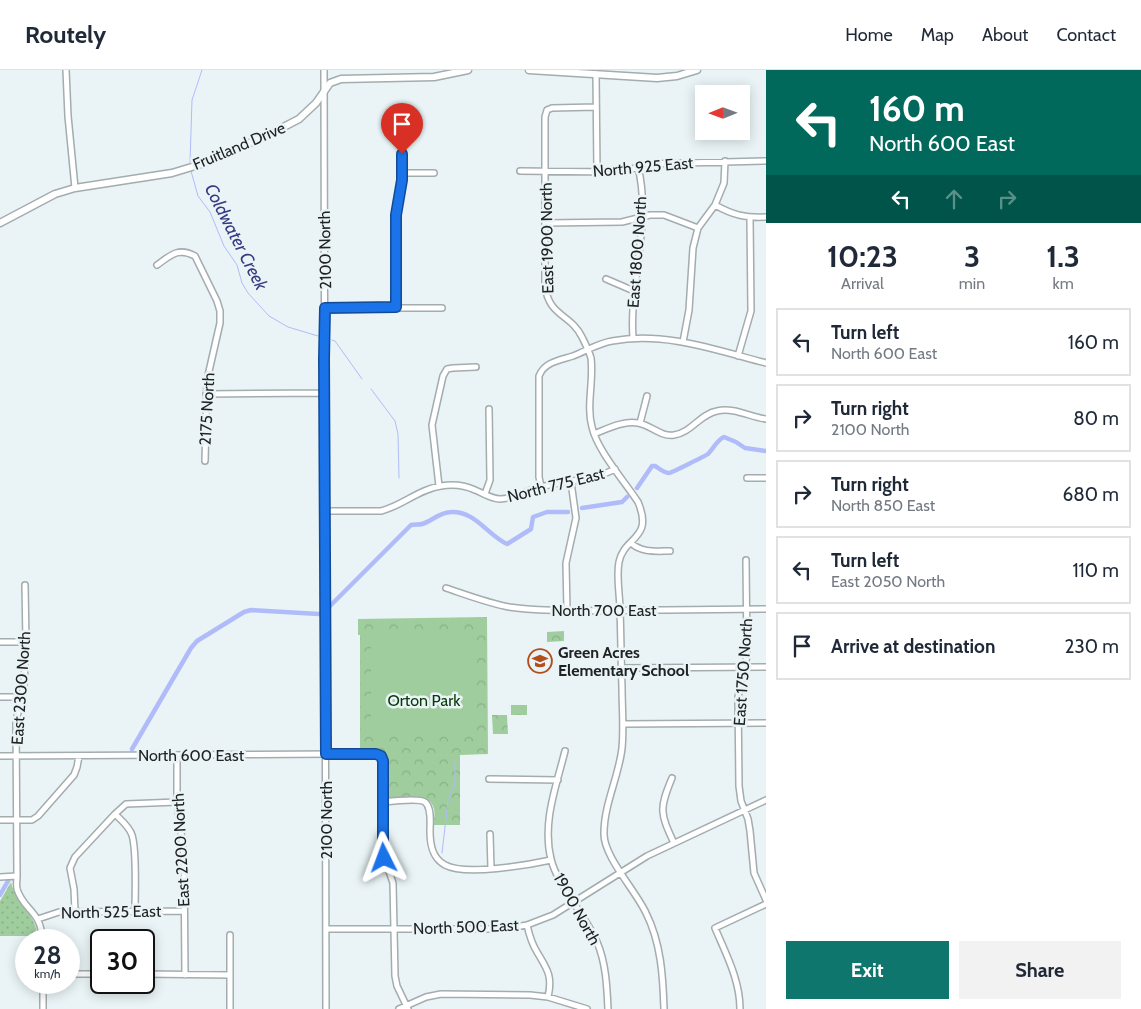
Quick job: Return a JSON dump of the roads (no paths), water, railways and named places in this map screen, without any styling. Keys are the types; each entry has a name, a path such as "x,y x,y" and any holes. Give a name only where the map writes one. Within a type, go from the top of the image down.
{"street":[{"path":"66,70 68,116 75,188"},
{"name":"2100 North","path":"324,70 326,1009"},
{"name":"Fruitland Drive","path":"0,223 55,194 75,188 172,173 205,163 299,119 316,103 330,83 341,78 434,77 468,70"},
{"path":"529,70 657,78 677,76 697,70"},
{"path":"596,74 597,172"},
{"name":"East 1900 North","path":"588,351 579,331 558,314 546,296 545,117 547,110 552,108 596,107"},
{"path":"396,307 396,215 402,173 403,116"},
{"path":"683,342 689,310 693,248 698,228 715,205 724,183 725,161"},
{"name":"North 925 East","path":"520,171 626,171 644,164 766,161"},
{"name":"East 1800 North","path":"633,338 632,315 642,217 641,178 638,167"},
{"path":"402,173 434,173"},
{"path":"715,205 732,214 750,218 766,217"},
{"path":"546,223 622,222 650,215 664,215 698,228"},
{"path":"738,356 750,311 750,218"},
{"name":"2175 North","path":"157,265 180,251 195,256 220,311 220,323 206,394 205,461"},
{"path":"606,279 634,291"},
{"path":"325,308 442,308"},
{"path":"541,487 539,477 539,376 545,365 588,351 610,341 633,338 657,338 683,342 766,363"},
{"path":"588,351 591,358 591,421 594,434 599,445 638,502 643,521 641,529 619,559 622,749 604,836 609,851 646,912 653,930 663,975 664,1009"},
{"path":"438,486 432,425 443,376 447,369 476,367"},
{"path":"206,394 324,393"},
{"path":"640,423 647,396"},
{"path":"484,494 490,480 489,409"},
{"path":"594,434 627,423 640,423 660,434 675,435 682,433 711,412 718,410 735,411 766,419"},
{"name":"North 775 East","path":"325,512 381,511 390,509 438,486 465,486 499,499 509,498 541,487 596,477 615,469"},
{"path":"747,478 766,478"},
{"path":"567,611 566,563 576,518 571,482"},
{"path":"631,543 637,548 644,550 670,551"},
{"name":"East 1750 North","path":"746,560 747,656 738,697 739,786 741,801 745,809 750,831 754,873 766,900"},
{"name":"East 2300 North","path":"25,586 26,642 24,685 16,722 17,890 25,904 38,919"},
{"name":"North 700 East","path":"446,588 495,604 567,611 766,609"},
{"path":"0,642 26,642"},
{"path":"621,668 766,667"},
{"path":"0,697 20,697"},
{"path":"623,724 766,723"},
{"name":"1900 North","path":"565,751 549,812 548,836 551,860 556,874 597,942 605,971 608,1009"},
{"name":"North 600 East","path":"0,756 376,754 381,756 383,761 383,802"},
{"name":"East 2200 North","path":"177,755 178,802 184,856 185,975"},
{"path":"0,820 32,820 38,816 74,775 78,767 79,756"},
{"path":"672,778 663,800 662,809 664,822 674,843 766,800"},
{"path":"489,779 558,780"},
{"path":"407,1008 395,976 394,883 384,858 383,802 422,800 427,804 430,809 430,839 436,858 444,864 455,868 520,866 551,860"},
{"path":"75,911 74,889 70,868 75,857 114,814 126,804 178,802"},
{"path":"114,814 125,823 132,835 135,911"},
{"path":"490,834 491,868"},
{"name":"North 500 East","path":"326,929 504,929 527,925 553,915 647,856 674,843"},
{"path":"0,877 17,876"},
{"path":"740,1009 738,988 715,928 766,904"},
{"name":"North 525 East","path":"38,919 59,912 75,911 184,911"},
{"path":"38,919 41,929"},
{"path":"527,925 532,943 548,969 550,987 548,997"},
{"path":"230,936 230,1009"},
{"path":"155,974 230,975"},
{"path":"43,994 43,1009"},
{"path":"399,1009 407,1008 426,998 441,994 530,995 548,997 587,1009"}],"waterway":[{"name":"Coldwater Creek","path":"190,162 192,100 202,70"},
{"name":"Coldwater Creek","path":"191,171 198,196 210,212 224,246 237,265 242,283 248,293 269,316 288,327 318,336"},
{"name":"Coldwater Creek","path":"332,340 335,341 362,379"},
{"name":"Coldwater Creek","path":"371,389 395,421 398,434 399,478"},
{"path":"637,488 652,466 669,473 708,454 717,442 724,437 745,448 766,451"},
{"path":"582,508 622,502 627,497"},
{"path":"329,607 411,525 422,524 447,512 460,513 474,519 507,544 531,529 533,517 547,512 568,512"},
{"path":"132,749 191,648 197,641 244,612 251,610 319,614"},
{"name":"Coldwater Creek","path":"442,853 448,801 455,783 455,761"},
{"path":"0,895 8,881"}],"place":[{"name":"Green Acres Elementary School","path":"540,661"}],"park label":[{"name":"Orton Park","path":"424,700"}]}
